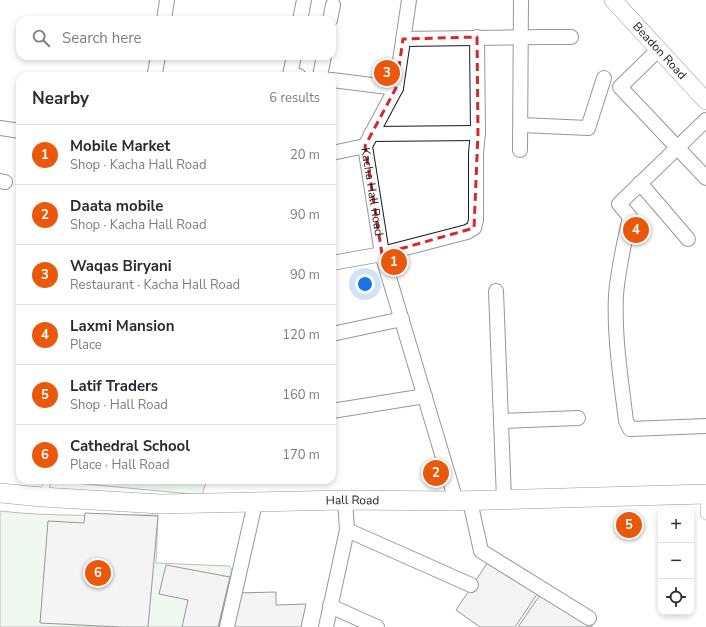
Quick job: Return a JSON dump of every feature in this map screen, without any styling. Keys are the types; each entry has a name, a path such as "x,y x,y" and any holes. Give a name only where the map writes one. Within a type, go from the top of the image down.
{"main road":[{"name":"Hall Road","path":"0,492 45,489 160,504 345,500 463,501 705,494"}],"street":[{"path":"165,16 167,0"},
{"path":"301,16 304,0"},
{"name":"Kacha Hall Road","path":"409,0 396,88 368,140 382,254 425,396 481,551 589,618"},
{"path":"520,150 521,0"},
{"name":"Beadon Road","path":"613,0 706,101"},
{"path":"331,16 332,5"},
{"path":"336,262 382,254 467,232 474,228 476,220 476,153 478,133 477,37"},
{"path":"404,39 571,37"},
{"path":"658,49 620,87 706,178"},
{"path":"155,72 157,60"},
{"path":"291,72 293,60"},
{"path":"321,72 323,60"},
{"path":"520,125 588,128 604,78"},
{"path":"336,80 396,88"},
{"path":"706,120 619,204 630,217 621,258 616,295 618,351 626,421 630,429 706,426"},
{"path":"0,128 16,130"},
{"path":"336,152 368,140 478,133"},
{"path":"640,183 688,239"},
{"path":"496,291 504,499"},
{"path":"336,333 402,319"},
{"path":"336,410 425,396"},
{"path":"501,421 578,418"},
{"path":"326,627 347,530 345,500"},
{"path":"227,627 255,502"},
{"path":"347,530 471,584"},
{"path":"330,606 377,627"}],"lane":[{"path":"705,494 704,514 706,516"}],"highlighted area":[{"path":"477,37 478,133 474,228 382,254 365,146 396,88 403,39"}],"green space":[{"path":"85,484 206,484 202,495"},
{"path":"0,511 59,515 158,515 156,563 229,566 232,569 219,627 0,627"}],"building":[{"path":"85,513 158,516 148,627 40,623 48,521 84,523"},
{"path":"490,559 540,590 515,627 480,627 456,610"},
{"path":"166,565 230,577 218,627 182,627 188,600 159,594"},
{"path":"276,592 276,605 306,604 301,627 230,627 237,593"},
{"path":"542,592 593,627 518,627"}],"place":[{"name":"Waqas Biryani","path":"387,73"},
{"name":"Laxmi Mansion","path":"636,230"},
{"name":"Mobile Market","path":"394,262"},
{"name":"Daata mobile","path":"436,473"},
{"name":"Latif Traders","path":"629,525"},
{"name":"Cathedral School","path":"98,573"}]}
